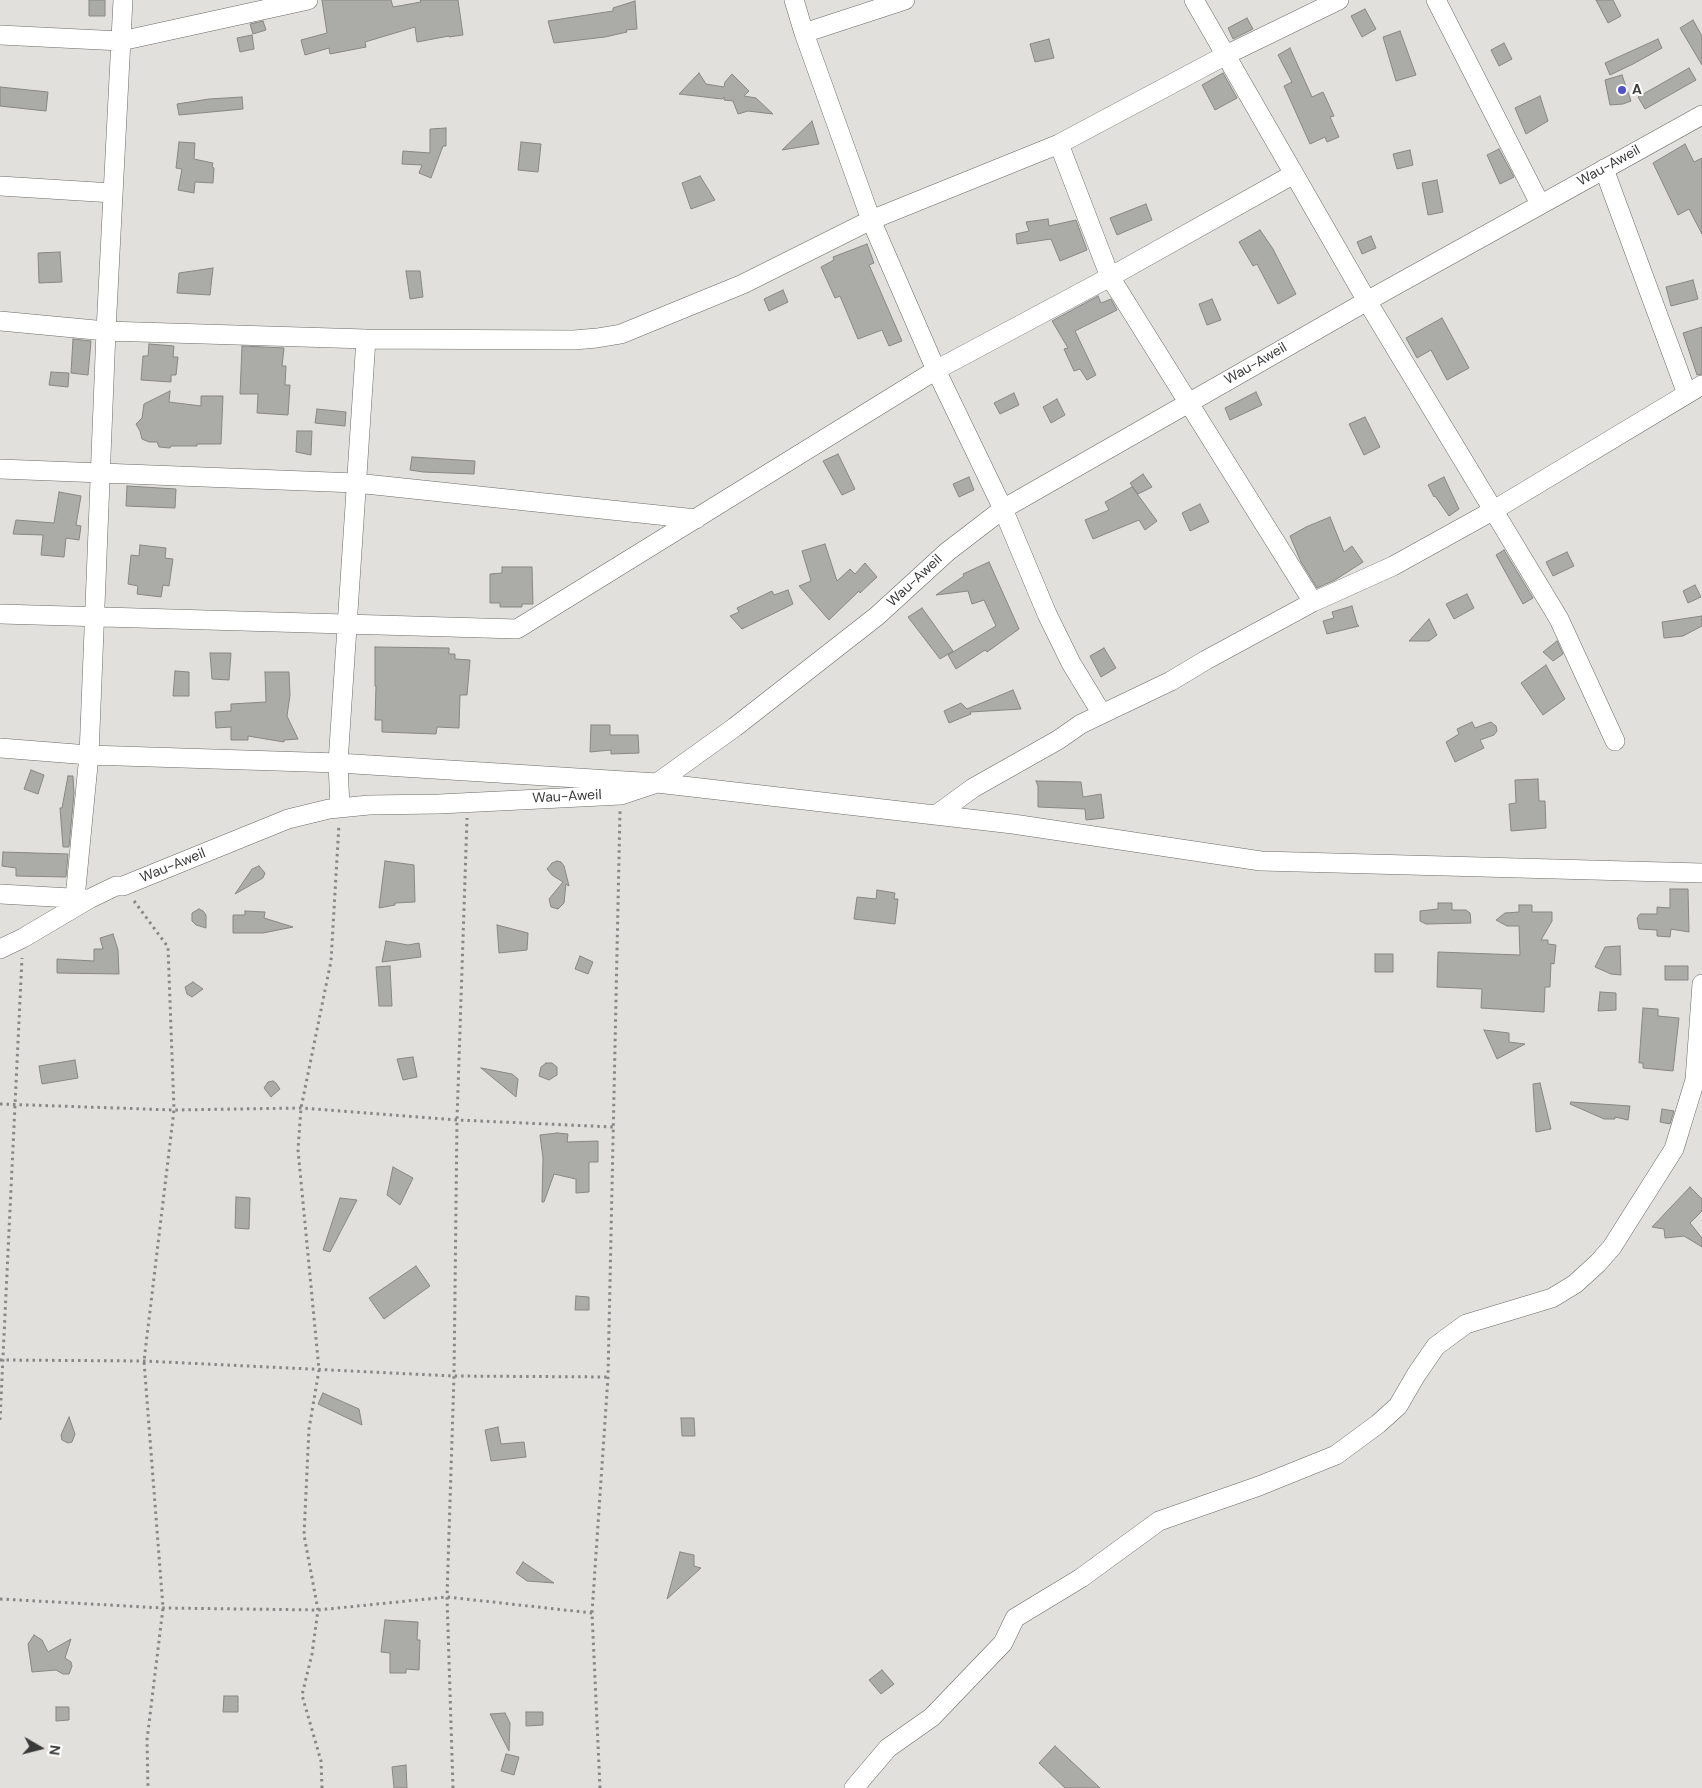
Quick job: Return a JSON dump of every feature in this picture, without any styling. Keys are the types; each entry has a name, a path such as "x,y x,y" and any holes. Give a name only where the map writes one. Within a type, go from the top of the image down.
{"street":[{"path":"0,894 82,898 106,330 123,0"},
{"path":"0,35 121,41 308,0"},
{"path":"794,0 871,220 936,370 1003,509 1061,644 1102,714"},
{"path":"804,33 906,0"},
{"path":"1194,0 1367,301 1559,619 1615,741"},
{"path":"0,321 106,330 366,339 574,340 621,334 743,284 871,220 1059,144 1226,55 1339,0"},
{"path":"1436,0 1540,204"},
{"name":"Wau-Aweil","path":"0,949 23,938 82,898 116,886 123,886 288,819 329,809 370,805 467,803 621,795 657,783 735,727 877,616 947,552 1003,509 1367,301 1702,115"},
{"path":"1059,144 1110,277 1313,602"},
{"path":"936,815 973,788 1058,740 1081,724 1171,681 1313,602 1393,566 1494,510 1694,390 1604,169"},
{"path":"0,614 517,629 936,370 1110,277 1294,174"},
{"path":"0,186 113,193"},
{"path":"340,808 338,763 366,339"},
{"path":"0,469 356,483 696,519"},
{"path":"0,748 88,755 338,763 657,783 1013,824 1261,861 1702,873"},
{"path":"854,1788 888,1748 932,1717 1003,1643 1015,1618 1081,1578 1159,1521 1259,1486 1336,1455 1378,1424 1398,1406 1436,1346 1466,1324 1552,1298 1575,1284 1598,1263 1612,1247 1674,1149 1694,1080 1702,984"}],"path":[{"path":"600,1788 592,1613 608,1377 621,795"},
{"path":"453,1788 447,1597 454,1376 457,1120 467,803"},
{"path":"322,1788 321,1762 302,1695 312,1654 318,1610 304,1535 309,1429 319,1370 298,1150 301,1108 331,961 340,808"},
{"path":"123,886 168,947 174,1110 144,1360 163,1608 147,1740 148,1788"},
{"path":"0,1420 23,938"},
{"path":"0,1104 174,1110 301,1108 457,1120 613,1127"},
{"path":"2,1360 144,1360 454,1376 608,1377"},
{"path":"0,1599 163,1608 318,1610 447,1597 592,1613"}],"building":[{"path":"89,0 105,0 105,16 89,16"},
{"path":"322,0 391,0 393,7 421,2 420,0 458,0 463,35 417,42 415,27 365,42 366,47 330,54 329,48 305,55 301,40 327,33"},
{"path":"1596,0 1613,0 1621,16 1608,23"},
{"path":"635,1 637,29 626,30 627,32 605,37 554,43 548,21 613,11 613,8"},
{"path":"1365,9 1376,29 1362,37 1351,16"},
{"path":"1247,18 1253,29 1233,39 1228,28"},
{"path":"1693,20 1702,36 1702,65 1680,28"},
{"path":"263,21 266,30 253,34 250,24"},
{"path":"1400,31 1416,75 1396,81 1383,37"},
{"path":"252,35 254,49 240,52 237,38"},
{"path":"1049,39 1054,58 1035,62 1030,44"},
{"path":"1658,39 1662,48 1610,75 1605,63"},
{"path":"1504,43 1512,59 1499,66 1491,50"},
{"path":"1290,48 1312,97 1323,92 1334,116 1330,117 1339,137 1327,142 1325,137 1310,144 1284,86 1292,82 1278,55"},
{"path":"1689,68 1696,80 1645,109 1638,97"},
{"path":"699,73 706,84 724,87 725,82 732,74 749,91 744,96 756,98 773,114 748,111 738,114 733,101 724,100 724,97 722,99 679,94"},
{"path":"1223,73 1237,98 1215,110 1202,85"},
{"name":"A","path":"1622,75 1631,101 1610,105 1605,80"},
{"path":"0,87 48,92 46,111 0,106"},
{"path":"1540,96 1548,121 1526,134 1515,108"},
{"path":"242,97 243,109 179,115 177,104 209,99"},
{"path":"812,121 819,144 782,150"},
{"path":"446,128 446,146 443,146 431,178 419,173 422,165 402,164 403,151 430,153 430,129"},
{"path":"179,142 195,143 194,159 213,163 213,183 195,182 194,193 178,190 182,169 176,168"},
{"path":"521,142 541,144 538,172 518,170"},
{"path":"1685,144 1694,162 1702,158 1702,234 1689,209 1678,215 1653,163"},
{"path":"1499,149 1514,177 1500,184 1487,155"},
{"path":"1410,150 1413,165 1397,169 1393,154"},
{"path":"700,176 715,200 691,209 682,183"},
{"path":"1437,180 1443,212 1428,215 1422,183"},
{"path":"1146,204 1152,220 1117,235 1110,218"},
{"path":"1048,219 1049,226 1076,220 1087,250 1060,261 1051,239 1017,244 1016,234 1029,231 1026,222"},
{"path":"1260,230 1273,249 1296,294 1278,304 1257,264 1253,266 1239,242"},
{"path":"1371,236 1376,248 1362,254 1357,242"},
{"path":"867,244 874,263 869,265 902,341 889,346 882,330 858,339 840,296 835,298 821,267 834,260 833,257"},
{"path":"60,252 62,282 39,283 38,253"},
{"path":"213,268 210,295 177,293 179,273"},
{"path":"406,271 420,271 423,297 410,299"},
{"path":"1693,280 1698,299 1671,306 1666,287"},
{"path":"783,290 788,302 769,311 764,299"},
{"path":"1098,296 1101,303 1111,299 1117,310 1075,331 1096,375 1087,380 1080,369 1074,371 1064,349 1068,348 1052,321"},
{"path":"1212,299 1221,320 1207,325 1199,304"},
{"path":"1442,318 1469,368 1447,380 1431,350 1417,358 1406,338"},
{"path":"1702,327 1702,374 1697,375 1683,333"},
{"path":"73,339 91,341 88,375 71,373"},
{"path":"149,344 174,346 173,357 178,357 176,375 171,375 171,382 141,380 143,356 148,356"},
{"path":"242,346 284,348 282,366 286,366 285,385 290,385 288,415 257,413 258,394 240,394"},
{"path":"51,372 69,373 68,387 49,385"},
{"path":"170,391 169,402 201,406 201,396 223,396 221,444 171,446 170,448 159,447 157,442 149,442 142,439 136,424 142,418 144,404"},
{"path":"1256,392 1262,405 1230,420 1225,408"},
{"path":"1014,393 1019,405 1000,414 994,403"},
{"path":"1057,399 1065,415 1051,423 1043,407"},
{"path":"317,409 346,412 345,426 315,423"},
{"path":"1365,417 1380,447 1364,455 1349,424"},
{"path":"297,431 312,431 311,455 296,452"},
{"path":"838,454 855,489 842,495 823,461"},
{"path":"412,457 475,461 474,474 410,470"},
{"path":"1143,474 1152,487 1138,494 1130,483"},
{"path":"969,477 974,490 959,497 953,484"},
{"path":"1444,477 1459,509 1449,516 1434,497 1428,485"},
{"path":"127,486 176,489 175,508 126,506"},
{"path":"1132,487 1157,521 1145,530 1139,520 1093,539 1085,520 1109,510 1105,502"},
{"path":"59,492 81,496 76,525 81,526 79,540 66,538 64,557 41,555 43,535 13,534 16,520 54,523"},
{"path":"1200,504 1209,522 1190,531 1182,513"},
{"path":"1330,517 1344,552 1352,546 1363,562 1335,580 1317,588 1301,562 1290,536"},
{"path":"825,544 837,581 850,569 855,574 865,563 877,577 860,593 859,591 829,620 799,586 811,581 802,551"},
{"path":"140,545 166,548 165,558 173,559 169,586 163,585 161,597 137,594 138,586 128,584 131,555 139,556"},
{"path":"1504,550 1533,598 1523,604 1496,555"},
{"path":"1567,552 1574,566 1553,576 1546,562"},
{"path":"989,562 1019,629 987,652 985,650 956,669 948,655 996,626 984,600 972,604 968,591 936,595 964,576 963,574"},
{"path":"502,567 532,567 533,604 522,604 522,607 500,607 500,603 490,603 490,574 502,573"},
{"path":"1695,585 1701,597 1688,603 1683,591"},
{"path":"788,590 793,604 742,629 730,616 739,612 737,608 772,591 774,595"},
{"path":"1467,594 1474,608 1454,619 1446,604"},
{"path":"1352,606 1359,626 1327,634 1323,621 1334,618 1332,612"},
{"path":"922,608 953,651 940,659 908,617"},
{"path":"1702,616 1702,626 1683,636 1664,638 1662,622"},
{"path":"1429,619 1437,635 1429,641 1409,641"},
{"path":"1557,641 1563,654 1553,661 1543,652"},
{"path":"375,647 449,648 449,654 455,654 455,659 470,660 467,695 460,695 459,728 437,727 436,734 382,732 382,720 375,720"},
{"path":"1104,648 1116,668 1101,677 1090,656"},
{"path":"210,653 231,653 229,680 212,679"},
{"path":"1546,665 1565,699 1543,715 1521,683"},
{"path":"175,671 189,672 189,696 173,696"},
{"path":"265,672 289,672 290,695 287,716 298,739 284,740 284,742 248,736 248,740 231,740 231,727 216,728 215,712 231,711 231,704 266,702"},
{"path":"1013,690 1021,709 970,712 971,714 949,723 944,711 961,703 967,709"},
{"path":"1472,722 1475,728 1491,722 1496,726 1497,731 1494,735 1480,740 1484,748 1455,762 1446,742 1459,734 1457,729"},
{"path":"591,725 610,725 610,735 638,735 639,753 611,754 611,750 590,752"},
{"path":"31,770 44,775 38,794 24,789"},
{"path":"68,776 73,776 74,793 69,847 63,847 60,808 62,808"},
{"path":"1538,779 1539,801 1545,801 1546,828 1511,831 1509,804 1516,803 1515,780"},
{"path":"1036,781 1081,782 1083,797 1101,794 1104,818 1086,820 1085,809 1038,807 1038,786"},
{"path":"3,852 68,854 66,877 16,876 16,868 2,866"},
{"path":"385,861 414,865 415,902 395,903 395,905 379,908"},
{"path":"561,862 564,866 569,886 566,884 564,903 558,909 551,907 549,899 563,882 552,875 547,869 552,863"},
{"path":"259,866 265,873 263,878 235,894 252,869"},
{"path":"1670,889 1688,889 1689,932 1671,929 1670,937 1657,936 1657,930 1639,929 1637,918 1640,914 1657,914 1657,907 1670,908"},
{"path":"877,890 895,893 894,899 898,899 895,924 854,919 857,897 876,899"},
{"path":"1438,903 1452,903 1452,910 1466,910 1470,913 1471,923 1426,924 1420,921 1420,911 1438,909"},
{"path":"1519,905 1532,905 1532,912 1552,912 1552,921 1541,940 1548,940 1548,944 1556,945 1554,964 1551,963 1550,987 1545,987 1544,1012 1481,1008 1482,989 1437,987 1438,952 1520,955 1519,926 1507,926 1496,920 1505,913 1519,912"},
{"path":"199,909 206,915 206,928 196,925 192,921 192,913"},
{"path":"245,911 265,912 264,918 293,927 263,933 233,933 233,915 245,915"},
{"path":"497,925 528,933 527,950 499,953"},
{"path":"113,934 118,950 119,974 57,973 57,959 94,961 94,949 103,949 100,938"},
{"path":"386,941 408,945 419,943 421,957 382,962"},
{"path":"1620,946 1621,975 1611,974 1595,967 1605,947"},
{"path":"1375,954 1393,954 1393,972 1375,972"},
{"path":"580,956 593,962 588,974 575,969"},
{"path":"390,966 392,1006 379,1006 376,967"},
{"path":"1665,966 1688,966 1688,980 1665,980"},
{"path":"193,982 203,989 192,997 187,994 185,987"},
{"path":"1600,992 1616,993 1616,1010 1598,1011"},
{"path":"1643,1008 1658,1009 1658,1016 1679,1018 1673,1071 1643,1068 1643,1063 1639,1063"},
{"path":"1484,1030 1509,1033 1509,1042 1525,1044 1497,1059"},
{"path":"413,1057 417,1077 403,1080 397,1059"},
{"path":"75,1060 78,1078 42,1084 39,1066"},
{"path":"546,1063 552,1063 557,1067 557,1075 549,1080 539,1076 541,1067"},
{"path":"481,1068 512,1074 518,1079 516,1097"},
{"path":"273,1081 280,1089 271,1097 264,1088 268,1082"},
{"path":"1540,1083 1551,1129 1536,1132 1533,1084"},
{"path":"1571,1102 1630,1106 1628,1120 1615,1117 1615,1119 1604,1119 1570,1104"},
{"path":"1662,1109 1674,1111 1670,1124 1660,1122"},
{"path":"568,1134 567,1142 598,1141 598,1162 589,1162 589,1192 576,1193 576,1179 554,1174 544,1202 542,1202 543,1158 540,1135"},
{"path":"393,1167 413,1178 400,1205 387,1195"},
{"path":"1690,1187 1702,1199 1702,1211 1690,1223 1702,1238 1702,1247 1684,1236 1665,1238 1664,1229 1652,1227"},
{"path":"236,1197 250,1198 249,1229 235,1228"},
{"path":"340,1198 357,1200 330,1252 323,1250"},
{"path":"416,1266 430,1286 384,1319 369,1298"},
{"path":"576,1296 589,1297 589,1310 575,1310"},
{"path":"323,1393 359,1409 362,1425 318,1404"},
{"path":"69,1417 75,1434 72,1442 68,1443 62,1440 61,1435"},
{"path":"681,1418 694,1418 695,1436 682,1436"},
{"path":"498,1427 501,1444 524,1442 526,1457 491,1461 485,1430"},
{"path":"680,1552 694,1555 694,1566 701,1568 667,1599"},
{"path":"523,1562 554,1583 527,1581 516,1573"},
{"path":"385,1620 418,1622 417,1640 420,1640 419,1670 406,1669 406,1673 390,1673 390,1653 381,1652"},
{"path":"34,1635 42,1640 48,1652 71,1639 65,1658 71,1662 72,1666 69,1674 63,1674 56,1670 32,1672 28,1644"},
{"path":"882,1670 894,1684 881,1694 869,1680"},
{"path":"224,1696 238,1696 238,1712 223,1712"},
{"path":"56,1707 69,1707 69,1720 56,1721"},
{"path":"526,1712 543,1712 543,1725 526,1726"},
{"path":"505,1713 510,1723 509,1751 490,1714"},
{"path":"1055,1746 1100,1788 1065,1788 1039,1763"},
{"path":"506,1754 519,1757 514,1775 501,1771"},
{"path":"406,1765 407,1788 394,1788 392,1767"}],"place":[{"name":"A","path":"1622,90"}]}
